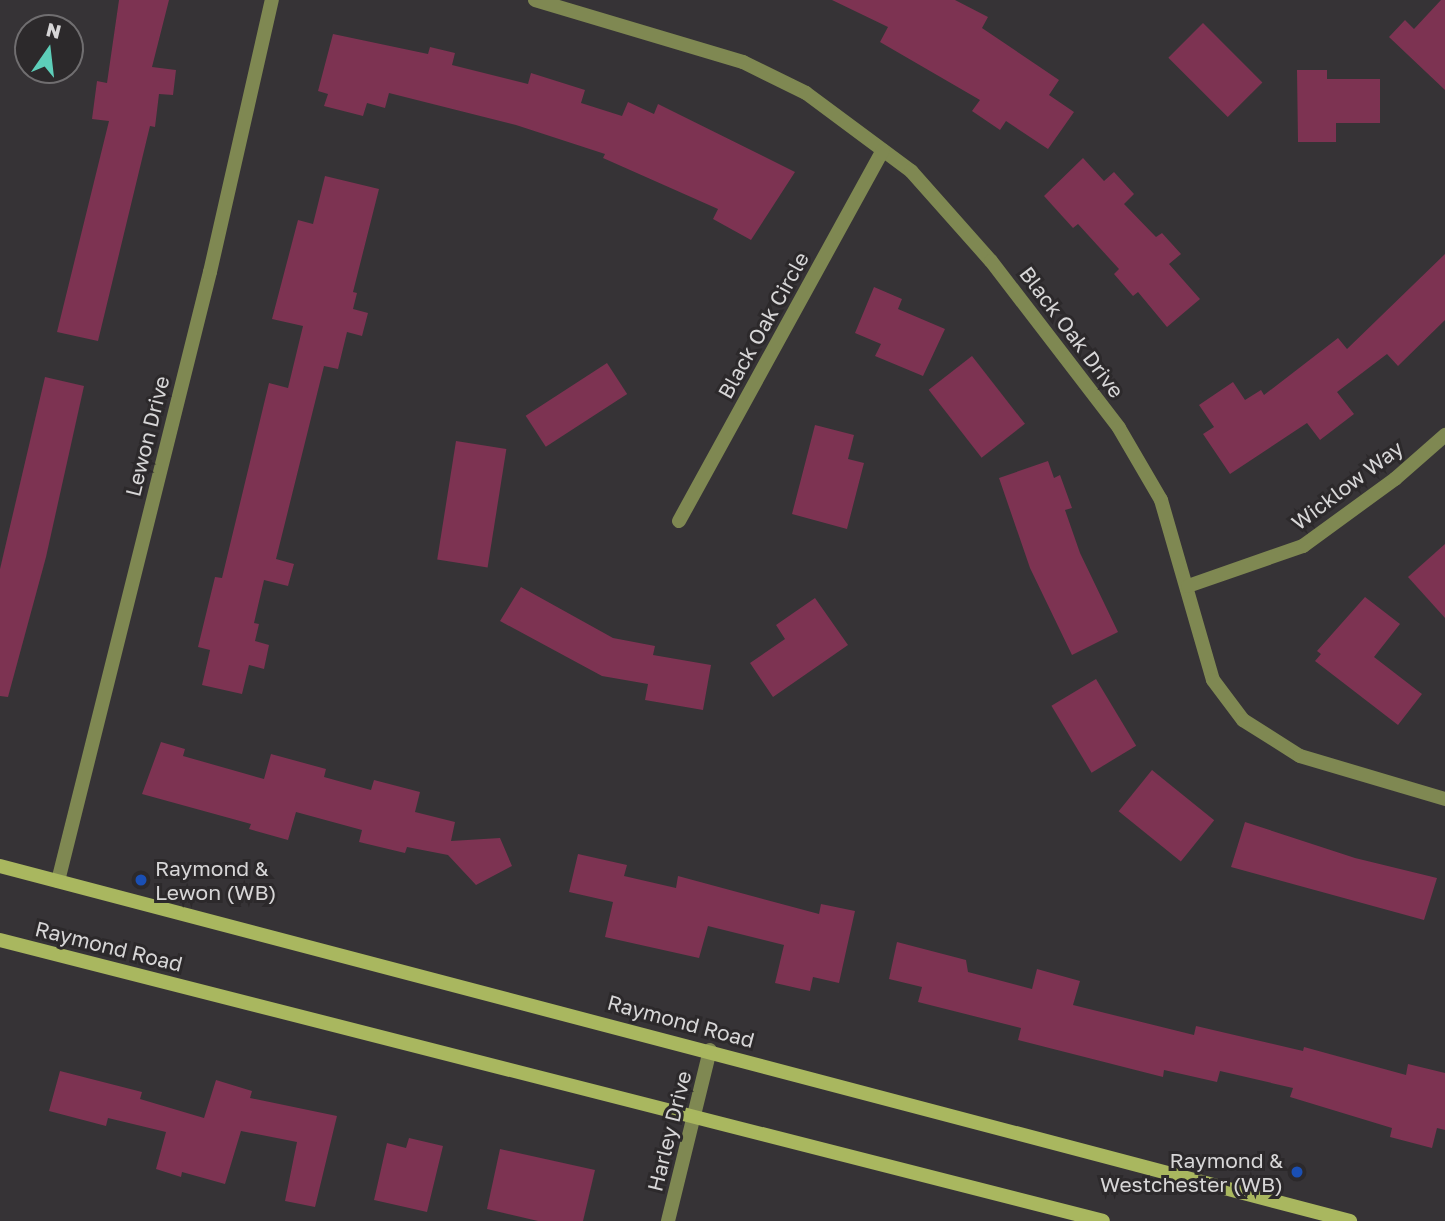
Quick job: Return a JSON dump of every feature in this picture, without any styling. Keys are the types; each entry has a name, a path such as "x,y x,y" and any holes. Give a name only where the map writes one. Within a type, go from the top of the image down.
{"main road":[{"name":"Raymond Road","path":"0,866 710,1050 1350,1221"},
{"name":"Raymond Road","path":"0,940 1102,1221"}],"street":[{"name":"Lewon Drive","path":"58,881 210,272 272,0"},
{"name":"Black Oak Drive","path":"535,0 743,62 806,93 911,171 991,261 1119,428 1161,500 1213,680 1243,720 1300,755 1445,799"},
{"name":"Black Oak Circle","path":"679,521 883,150"},
{"name":"Wicklow Way","path":"1188,586 1303,546 1395,479 1445,435"},
{"name":"Harley Drive","path":"668,1221 710,1050"}],"building":[{"path":"119,0 169,0 152,67 176,70 173,95 159,94 155,127 150,126 98,341 57,332 109,121 92,119 97,81 107,83"},
{"path":"832,0 955,0 988,17 982,28 1059,80 1049,95 1074,112 1048,149 1006,121 1000,130 972,111 980,100 880,42 888,27"},
{"path":"1441,0 1445,0 1445,90 1389,37 1405,20 1414,29"},
{"path":"1203,23 1262,82 1228,117 1168,58"},
{"path":"333,34 428,54 430,47 455,53 452,65 528,84 531,73 585,90 581,103 622,116 628,102 654,114 658,104 795,172 751,240 713,219 718,209 603,158 605,154 516,125 389,93 385,108 367,103 363,116 324,106 328,94 318,91"},
{"path":"1297,70 1327,70 1327,79 1380,79 1380,123 1336,123 1336,142 1298,142"},
{"path":"1083,158 1104,181 1114,172 1134,194 1124,204 1156,237 1162,233 1181,254 1169,264 1200,299 1167,327 1138,292 1133,296 1114,274 1119,269 1078,224 1073,228 1044,196"},
{"path":"325,176 379,189 353,292 357,293 353,309 368,313 362,336 347,332 338,369 324,366 276,559 294,564 288,586 264,580 254,623 259,624 255,641 269,645 264,669 249,665 242,694 202,685 210,650 198,647 215,577 222,578 269,383 288,388 303,326 272,319 298,220 313,224"},
{"path":"1445,254 1445,320 1398,366 1387,354 1337,392 1354,414 1320,440 1307,423 1230,474 1203,434 1214,427 1199,405 1233,382 1245,400 1261,390 1264,395 1338,338 1347,349"},
{"path":"874,287 902,299 898,309 945,329 923,376 875,356 881,344 855,333"},
{"path":"972,356 1025,424 982,458 929,390"},
{"path":"607,363 627,394 546,447 526,416"},
{"path":"45,377 84,386 46,557 8,697 0,696 0,569"},
{"path":"815,425 854,435 848,459 864,463 847,529 792,514"},
{"path":"456,441 506,449 488,568 437,560"},
{"path":"1048,461 1054,478 1060,475 1072,508 1065,510 1080,553 1118,632 1072,655 1030,568 999,478"},
{"path":"1445,544 1445,618 1408,577"},
{"path":"521,587 613,638 655,646 653,655 711,665 703,710 645,700 648,684 602,676 500,621"},
{"path":"1365,597 1400,624 1374,657 1422,694 1398,725 1315,661 1321,654 1317,651"},
{"path":"815,598 848,645 773,697 750,663 785,639 776,625"},
{"path":"1096,679 1136,746 1092,773 1051,706"},
{"path":"161,742 185,749 183,756 264,779 271,754 326,769 324,777 371,790 374,780 420,792 415,812 455,822 451,841 500,838 512,866 476,885 448,855 407,847 405,853 359,842 362,830 296,812 288,840 249,829 251,824 142,794"},
{"path":"1152,770 1214,820 1181,862 1119,811"},
{"path":"1245,822 1355,858 1437,878 1424,920 1231,867"},
{"path":"578,854 627,865 624,876 676,888 678,876 819,914 821,904 855,911 839,983 813,977 810,991 775,983 784,945 708,926 699,958 605,937 613,902 569,892"},
{"path":"897,942 966,960 968,972 1032,989 1037,969 1080,981 1073,1005 1194,1035 1196,1026 1303,1051 1304,1047 1406,1075 1408,1064 1445,1073 1445,1130 1437,1128 1432,1148 1390,1137 1392,1128 1290,1097 1293,1088 1220,1071 1217,1082 1164,1070 1163,1077 1018,1040 1021,1028 918,1002 922,987 889,979"},
{"path":"60,1071 142,1092 140,1099 204,1118 216,1080 252,1091 250,1098 337,1116 315,1207 285,1201 297,1142 241,1131 225,1184 182,1172 181,1177 156,1169 166,1132 108,1118 106,1126 49,1111"},
{"path":"409,1138 443,1146 427,1212 374,1200 387,1143 406,1148"},
{"path":"500,1149 595,1170 583,1221 538,1221 487,1209"}],"place":[{"name":"Raymond & Lewon (WB)","path":"141,880"},
{"name":"Raymond & Westchester (WB)","path":"1297,1172"}]}
